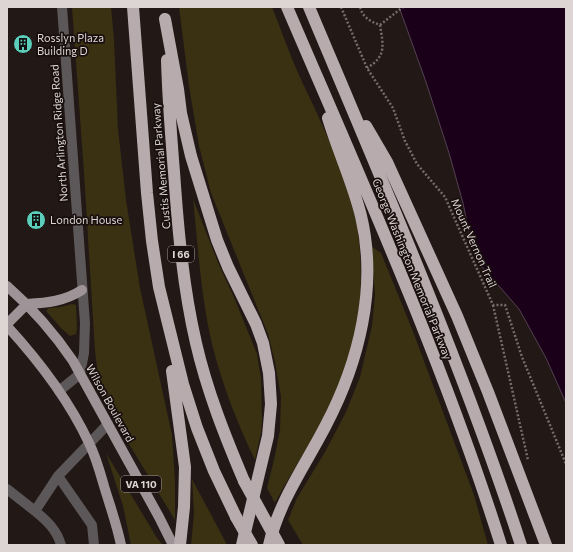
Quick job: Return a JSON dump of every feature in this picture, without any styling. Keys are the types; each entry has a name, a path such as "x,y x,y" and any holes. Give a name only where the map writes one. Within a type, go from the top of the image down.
{"highway":[{"name":"Custis Memorial Parkway","path":"133,7 147,193 159,287 183,384 197,428 214,471 236,517 252,545"},
{"name":"George Washington Memorial Parkway","path":"287,7 376,214 421,324 465,441 501,545"},
{"name":"George Washington Memorial Parkway","path":"309,7 448,341 482,429 521,545"},
{"name":"Custis Memorial Parkway","path":"165,13 168,90 180,249 196,343 208,387 224,433 244,481 279,545"},
{"path":"165,13 181,113 191,156 207,210 225,260 256,324 263,343 269,373 271,404 268,436 242,545"},
{"path":"269,545 279,514 326,426 346,382 358,344 365,305 366,248 362,223 352,186 336,146 312,65"},
{"path":"340,80 387,162 456,316 485,386 546,545"},
{"path":"159,287 172,368 185,466 184,507 180,545"}],"main road":[{"name":"Wilson Boulevard","path":"7,286 27,304 60,342 108,424 173,545"},
{"path":"58,391 34,357 7,325 27,304 56,302 73,296 82,290"},
{"name":"VA 110","path":"58,391 90,444 114,517 121,545"}],"street":[{"name":"North Arlington Ridge Road","path":"62,7 84,323 84,353 80,374"},
{"path":"58,391 80,374"},
{"path":"35,511 58,476 108,424"},
{"path":"58,476 92,525 94,545"},
{"path":"8,492 46,520 57,532 61,545"}],"path":[{"name":"Mount Vernon Trail","path":"341,7 367,68 393,108 405,141 417,164 445,197 493,305 505,305 522,357 566,464"},
{"path":"360,7 362,14 380,25"},
{"path":"380,25 403,7"},
{"path":"367,68 376,62 380,56 382,47 380,25"},
{"path":"493,305 528,461"}],"shaded area":[{"path":"72,7 111,7 118,129 126,200 140,288 172,435 175,482 175,520 109,411 100,392 95,351"},
{"path":"179,7 272,7 295,66 339,160 352,202 357,226 361,274 360,298 352,346 345,369 330,404 313,438 275,503 267,488 280,430 281,397 275,362 268,334 211,193 199,146 189,86"},
{"path":"399,7 566,7 566,403 546,358 519,309 478,262 470,237 463,203 449,153 426,82"},
{"path":"193,199 257,354 261,379 262,419 261,433 255,460 230,403 212,344 202,290"},
{"path":"371,246 381,253 412,329 474,495 488,545 303,545 288,520 297,498 325,452 346,412 360,377 372,326 375,294"},
{"path":"72,304 76,305 77,329 76,334 70,336 46,311 49,308"},
{"path":"106,453 157,538 163,545 131,545 123,506"},
{"path":"192,479 227,545 191,545 194,513"}],"place":[{"name":"Rosslyn Plaza Building D","path":"23,44"},
{"name":"London House","path":"36,220"}]}
